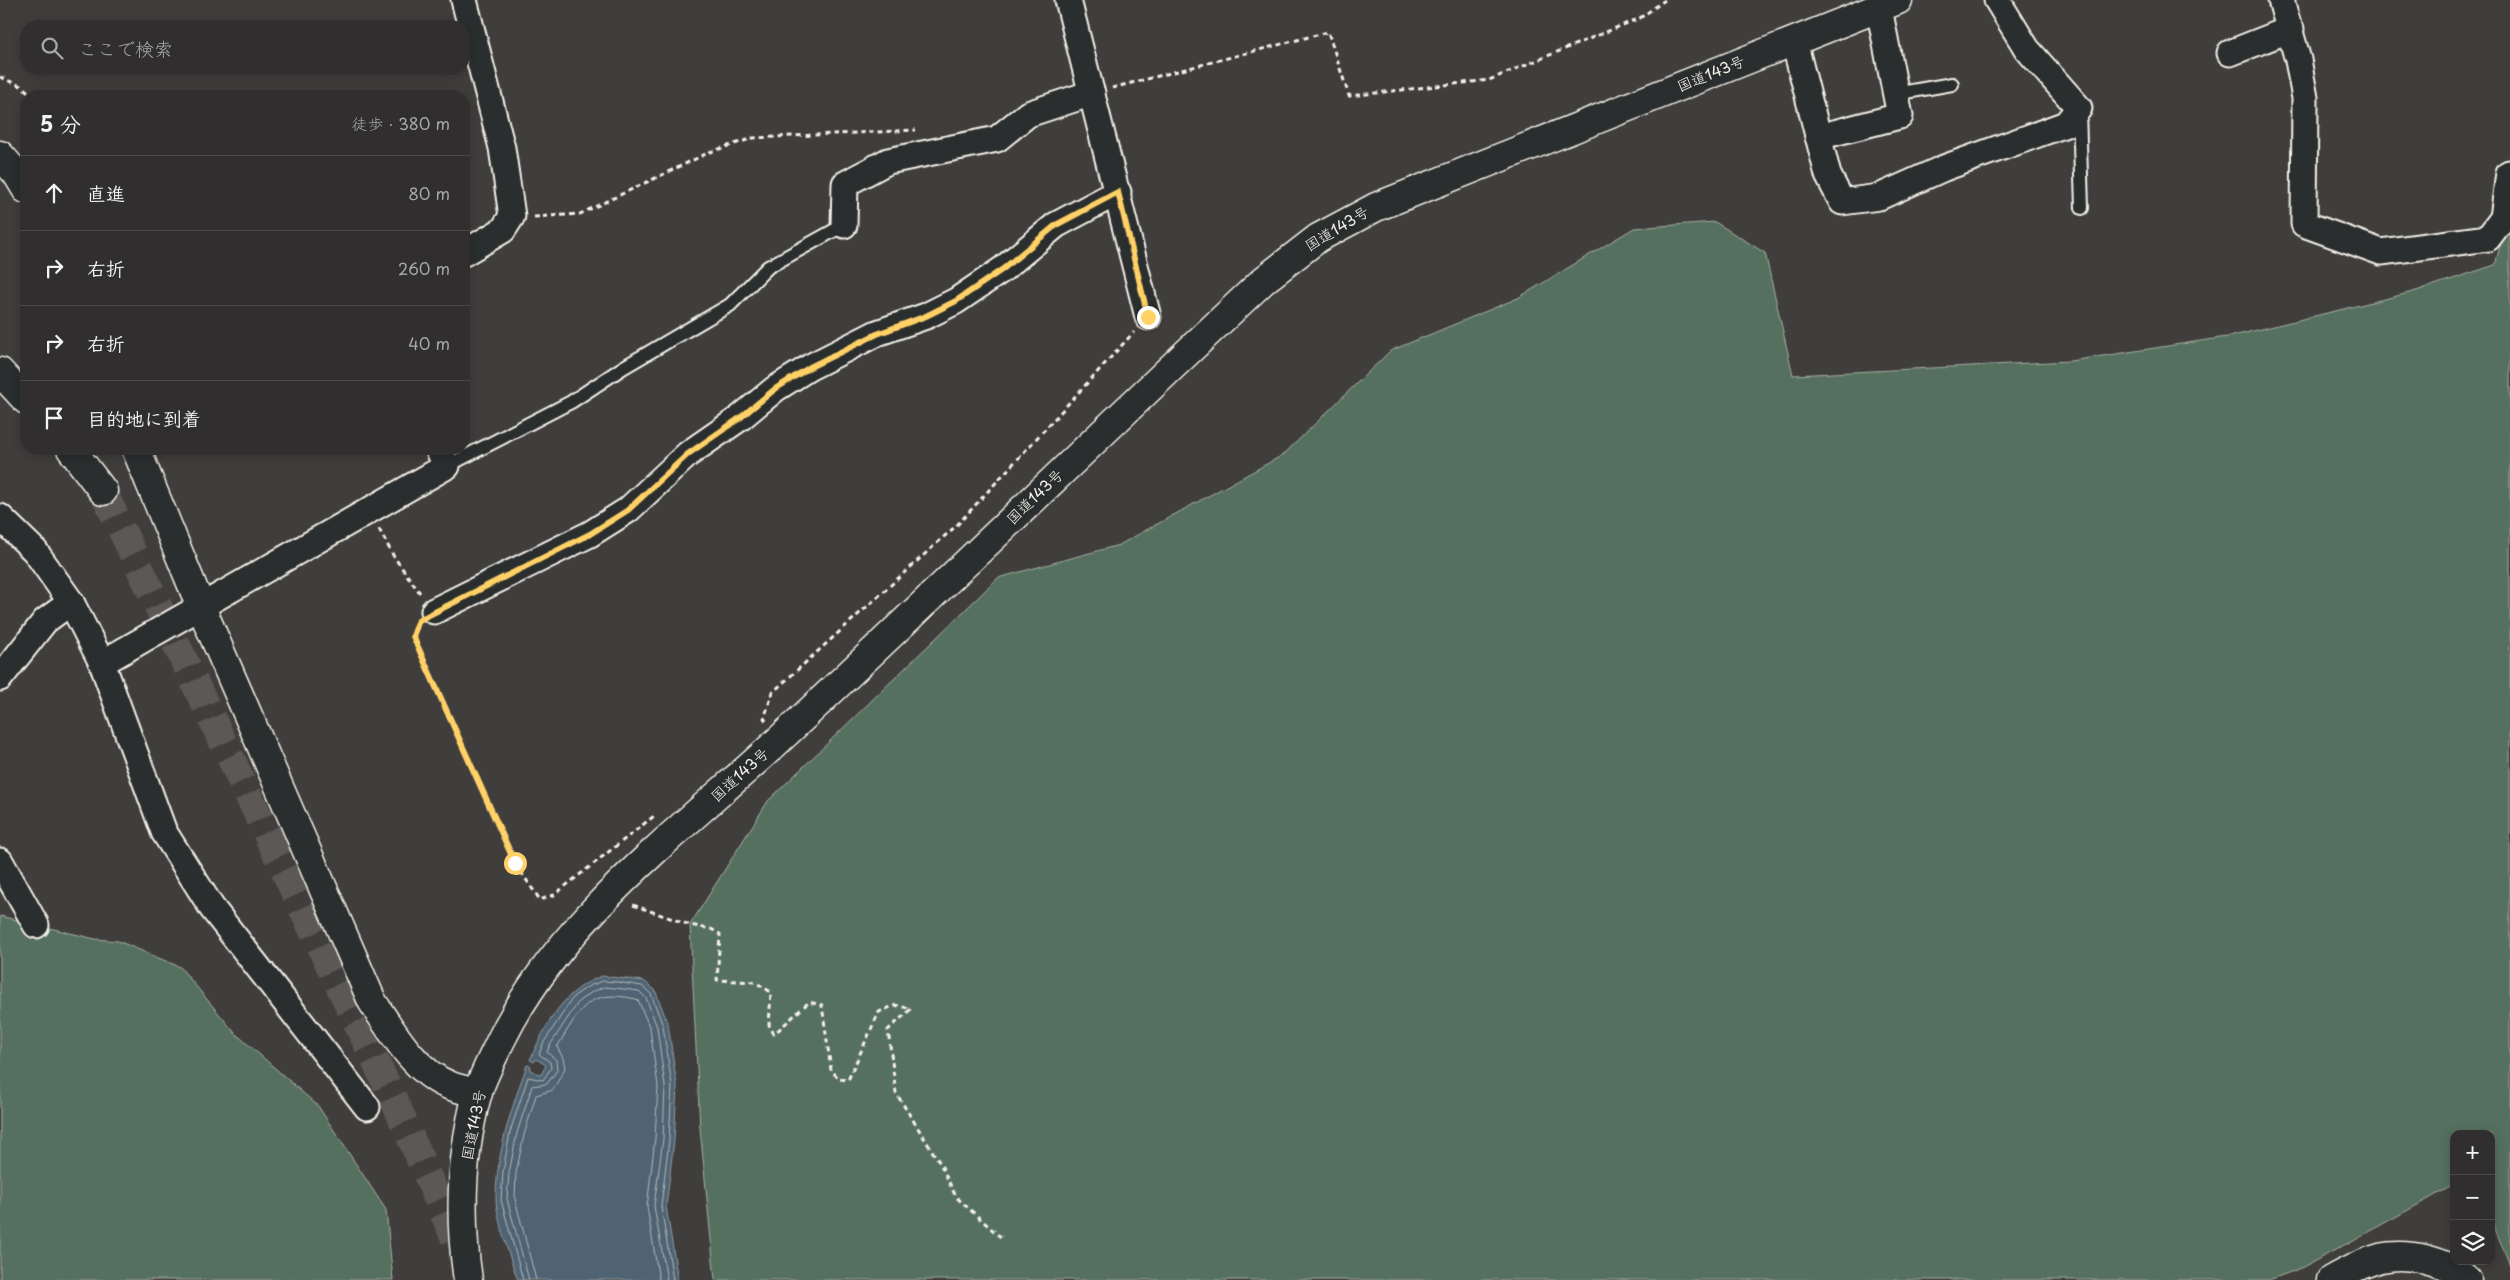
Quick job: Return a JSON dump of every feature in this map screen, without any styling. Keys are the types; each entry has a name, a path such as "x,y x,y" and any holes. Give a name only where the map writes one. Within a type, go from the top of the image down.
{"main road":[{"name":"国道143号","path":"468,1280 463,1244 462,1198 467,1153 478,1093 502,1038 547,966 607,897 778,740 1264,280 1318,238 1376,207 1888,4"},
{"path":"0,156 20,179"},
{"path":"0,372 20,394"},
{"path":"76,455 103,491"},
{"path":"138,455 201,607 372,1001 399,1041 423,1068 449,1086 478,1093"},
{"path":"2331,1280 2355,1267 2381,1258 2408,1256 2434,1261 2460,1273 2467,1280"}],"street":[{"path":"464,0 469,20"},
{"path":"1068,0 1148,317"},
{"path":"1794,41 1828,175 1842,202 1879,197 1944,168 2066,124 2079,108 2027,49 1996,0"},
{"path":"2281,0 2290,29 2305,98 2304,224 2381,252 2488,238 2503,218 2509,173"},
{"path":"1818,137 1900,116 1896,94 1888,4"},
{"path":"470,23 502,148 512,216 503,230 470,249"},
{"path":"2230,53 2290,29"},
{"path":"844,224 845,184 888,161 997,139 1028,114 1092,93"},
{"path":"434,611 598,530 628,510 688,454 740,418 775,389 810,367 877,334 926,316 956,301 1003,269 1056,225 1118,192"},
{"path":"102,663 370,510 443,457"},
{"path":"0,517 36,551 71,602 102,663 164,832 212,908 367,1107"},
{"path":"0,678 46,621 71,602"},
{"path":"0,860 36,925"}],"lane":[{"path":"1896,94 1952,84"},
{"path":"2079,108 2082,208"},
{"path":"470,445 571,402 624,366 730,306 768,267 844,224"}],"path":[{"path":"1092,93 1328,32 1348,96 1489,80 1640,18 1665,0"},
{"path":"0,77 26,90"},
{"path":"512,216 580,214 710,152 753,138 924,129"},
{"path":"778,740 764,718 773,692 958,524 1148,317"},
{"path":"370,510 394,557 434,611 419,620 413,636 515,863 540,900 554,894 657,814 669,809 684,825"},
{"path":"607,897 690,925 711,928 720,934 717,980 755,982 771,992 769,1025 774,1034 809,1002 822,1005 831,1070 838,1079 848,1080 879,1012 895,1005 911,1009 888,1030 896,1093 941,1165 956,1197 1004,1240"}],"green space":[{"path":"2510,209 2510,1265 2495,1229 2495,1130 2450,1130 2450,1187 2304,1267 2269,1280 715,1280 700,1128 690,925 768,801 998,578 1119,545 1283,455 1390,351 1518,298 1634,228 1715,222 1765,253 1793,375 2070,361 2233,336 2413,292 2495,265"},
{"path":"0,916 95,939 118,941 180,967 235,1033 318,1106 386,1210 393,1280 0,1280"}],"water":[{"path":"602,976 644,981 655,990 668,1024 677,1086 674,1140 666,1206 678,1280 518,1280 501,1228 496,1199 499,1165 506,1130 527,1065 531,1066 530,1070 541,1075 546,1065 536,1059 534,1062 530,1060 550,1021 566,999 588,982"}],"tunnel":[{"path":"103,491 394,1100 464,1259"}],"route":[{"path":"515,863 413,636 419,620 590,534 628,510 688,454 740,418 775,389 810,367 877,334 926,316 956,301 1003,269 1056,225 1118,192 1148,317"}]}
